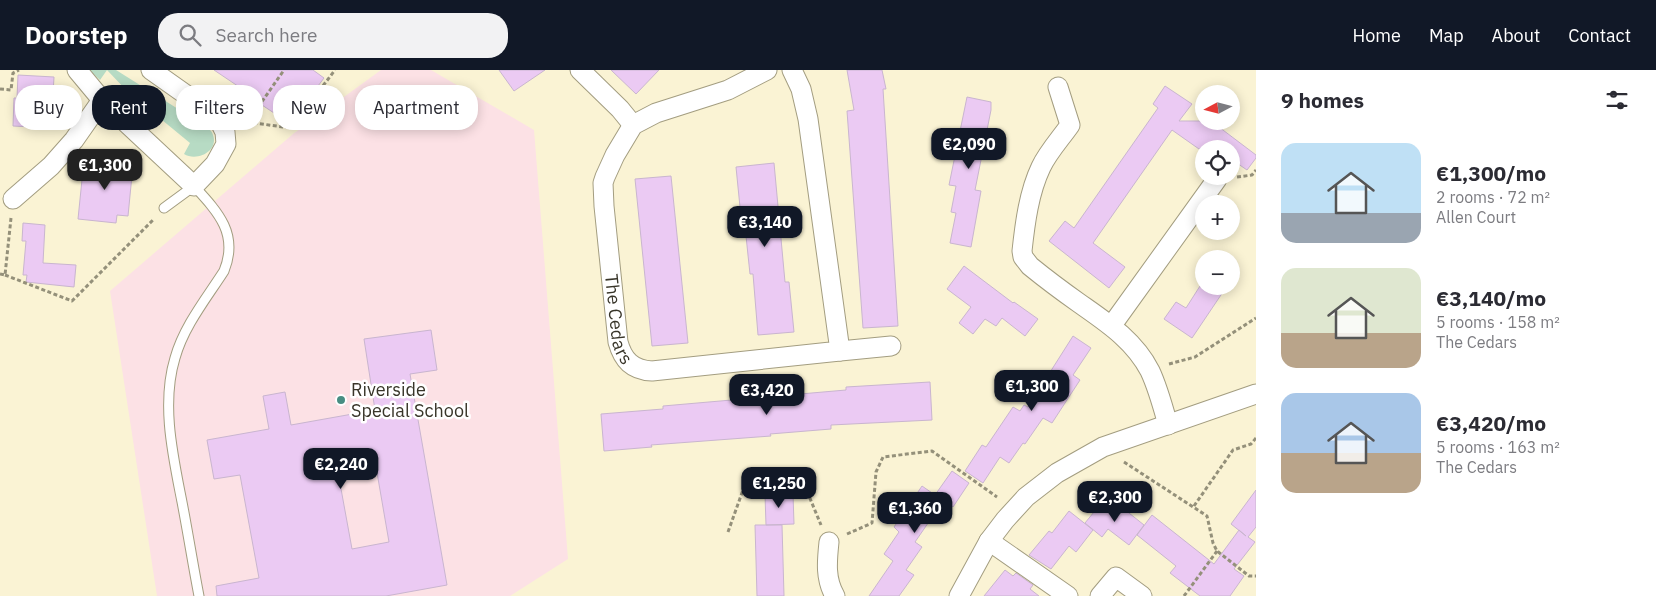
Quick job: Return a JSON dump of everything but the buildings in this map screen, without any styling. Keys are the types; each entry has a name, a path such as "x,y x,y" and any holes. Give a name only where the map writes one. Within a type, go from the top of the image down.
{"street":[{"path":"77,70 92,88"},
{"path":"580,70 620,109 633,125 656,113 728,90 767,70"},
{"path":"792,70 801,89 808,119 840,351"},
{"path":"134,130 194,186 215,164 225,146 225,132 219,120 152,71"},
{"path":"1058,87 1070,125 1047,157 1037,176 1027,217 1022,251 1023,257 1030,266 1112,325 1141,356 1156,385 1168,425"},
{"path":"13,198 51,166 74,140 92,114"},
{"name":"The Cedars","path":"633,125 615,155 603,183 618,342 626,361 638,369 652,371 891,346"},
{"path":"1112,325 1213,185"},
{"path":"959,596 988,541 1026,497 1057,474 1103,447 1256,394"},
{"path":"988,541 1068,596"},
{"path":"829,542 827,572 830,586 835,596"},
{"path":"1100,596 1116,578 1142,596"}],"lane":[{"path":"164,208 194,186 213,206 221,218 228,235 230,252 224,271 179,344 170,383 170,418 174,461 199,596"}],"path":[{"path":"0,89 11,90 13,73 19,70"},
{"path":"263,100 284,70"},
{"path":"263,124 291,128 335,70"},
{"path":"142,85 152,71"},
{"path":"144,139 175,86"},
{"path":"225,146 242,130"},
{"path":"5,275 13,198"},
{"path":"0,274 72,301 148,227 164,208"},
{"path":"1149,370 1195,357 1256,318"},
{"path":"1194,506 1233,450 1251,444 1256,438"},
{"path":"1103,447 1115,457 1208,516 1213,543 1217,551 1250,576 1256,576"},
{"path":"728,532 743,490 749,479 764,476 808,496 829,542 872,523 876,472 883,457 932,451 1015,509"},
{"path":"1184,596 1217,551"}],"shaded area":[{"name":"Riverside Special School","path":"381,70 431,70 457,85 360,85"},
{"name":"Riverside Special School","path":"355,89 355,130 478,130 478,97 534,130 568,559 510,596 157,596 110,291 298,130 345,130 345,96"}],"green space":[{"path":"89,70 107,70 100,80"},
{"path":"107,70 116,70 140,85 121,85"},
{"path":"166,101 176,108 176,130 210,130 212,133 213,146 206,154 195,157 184,154 190,143 166,123"}],"place":[{"name":"Riverside Special School","path":"341,400"}]}
